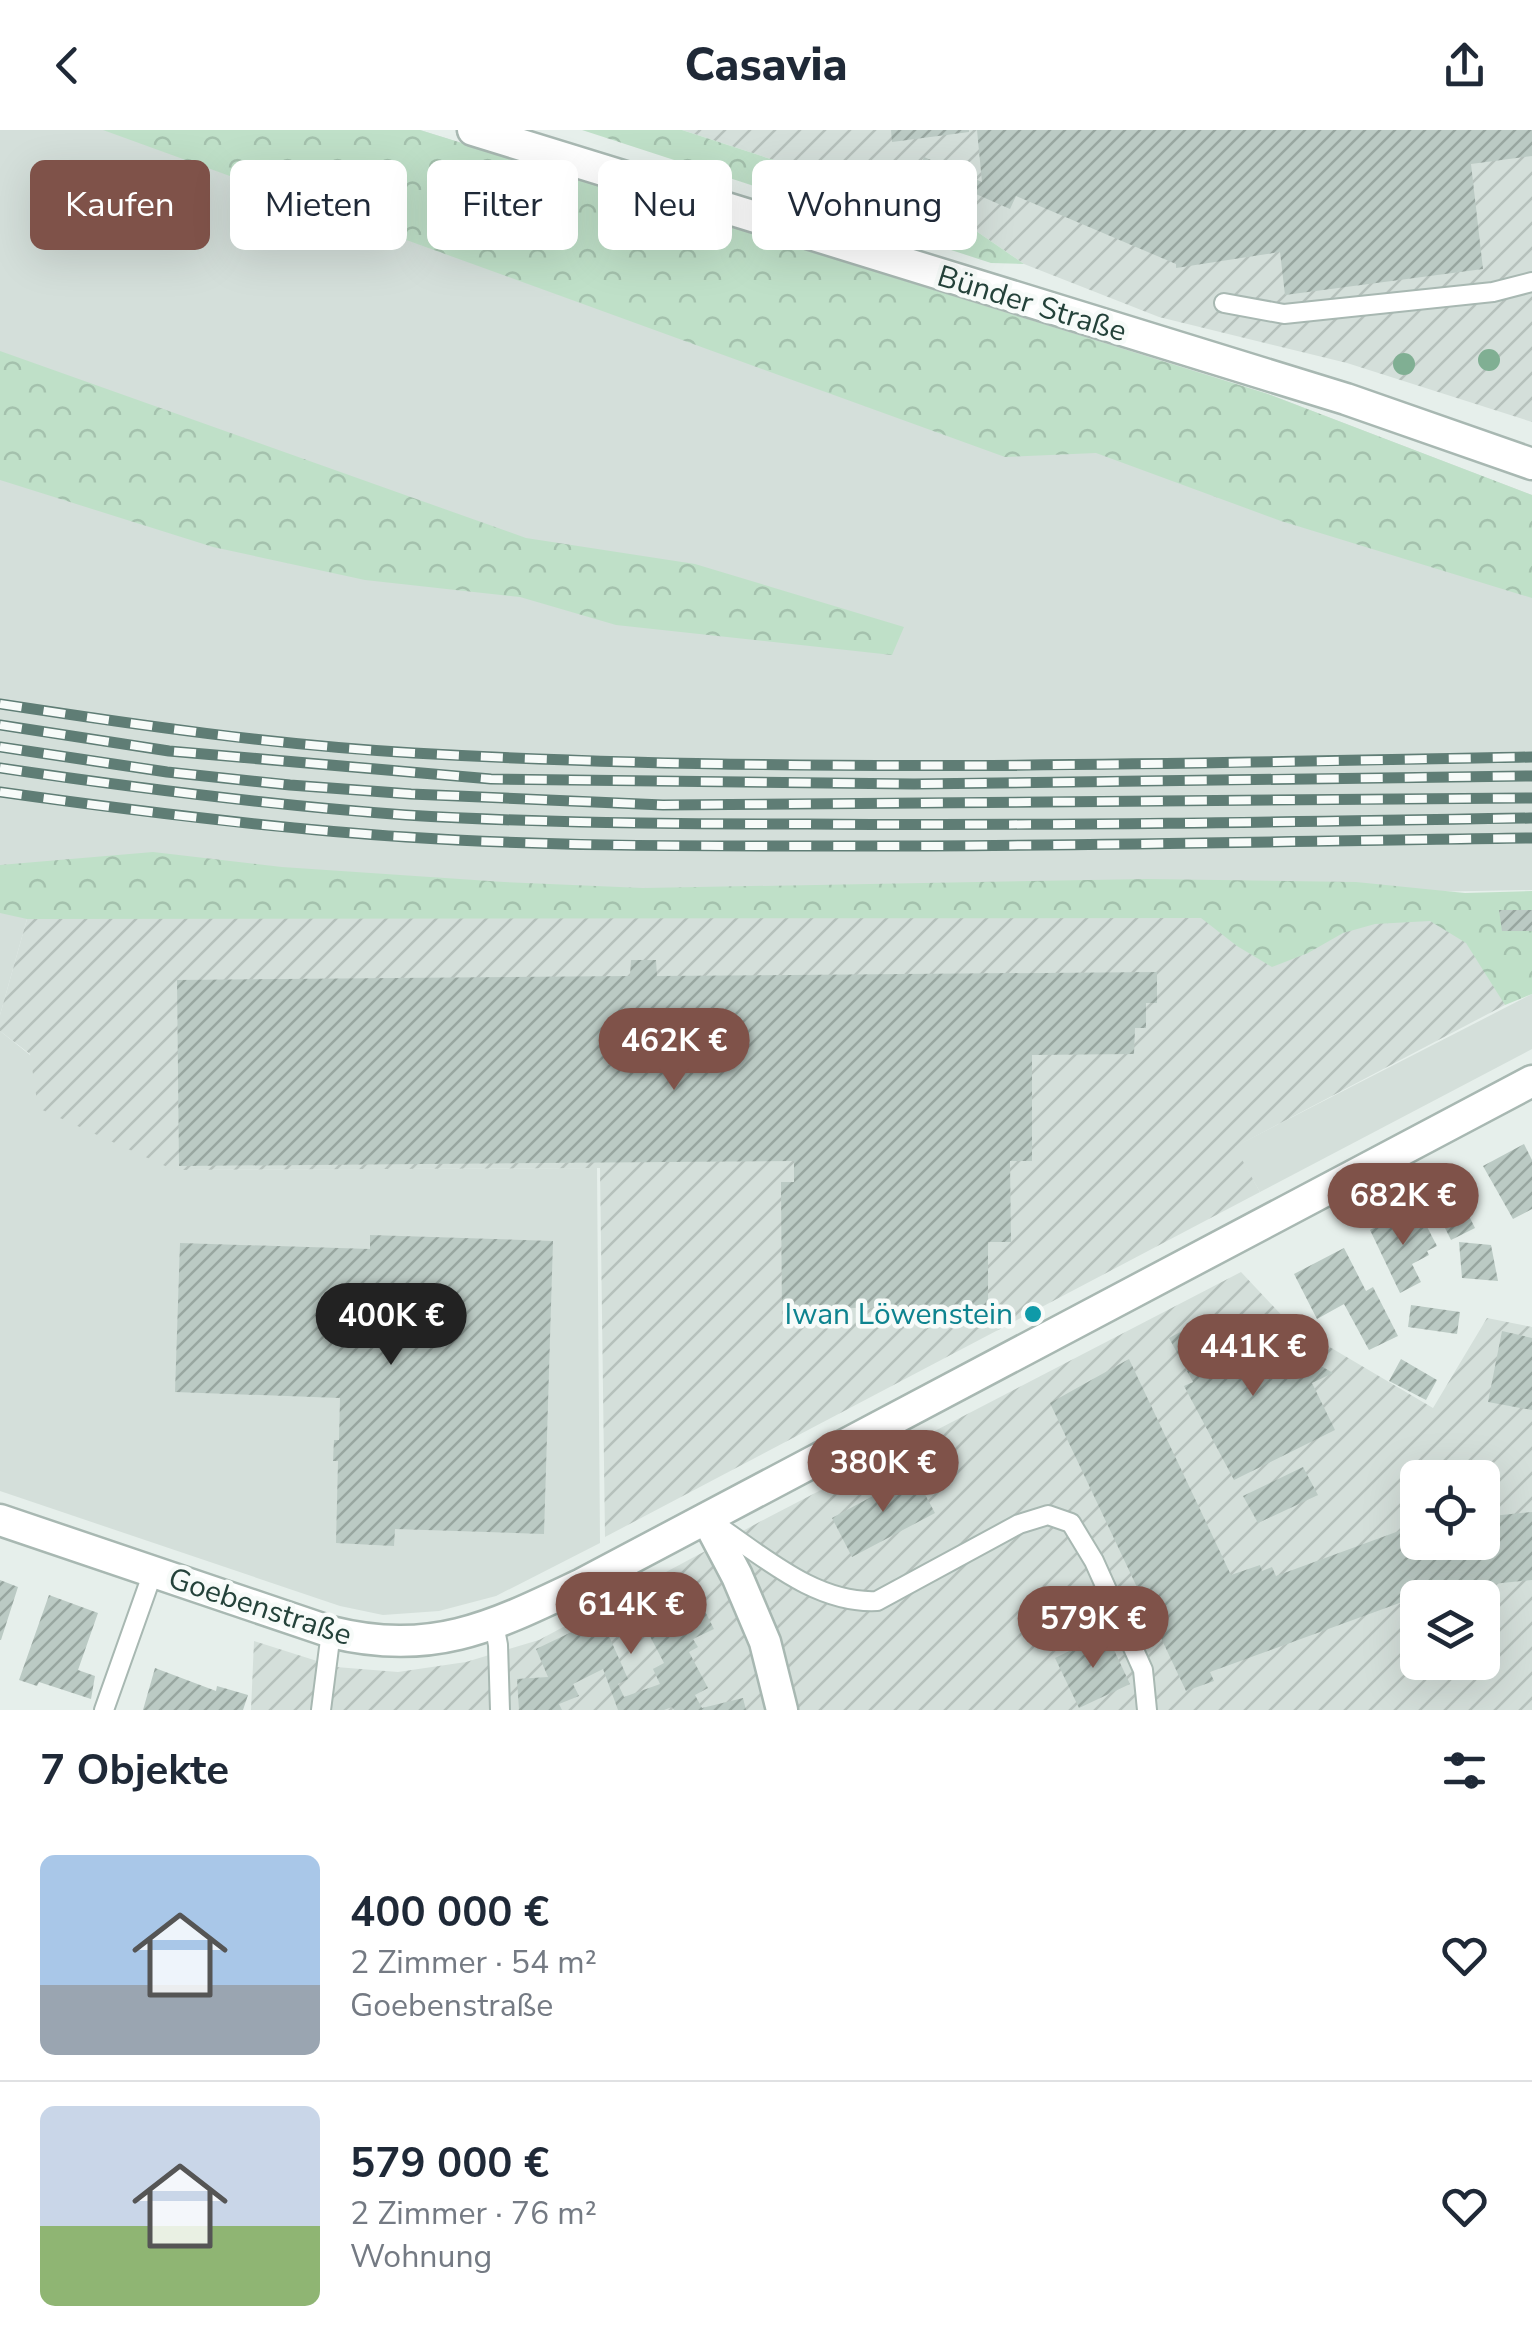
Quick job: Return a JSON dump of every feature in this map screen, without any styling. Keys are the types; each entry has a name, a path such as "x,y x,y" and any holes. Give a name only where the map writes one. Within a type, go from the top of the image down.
{"street":[{"name":"Bünder Straße","path":"473,130 1346,399 1532,464"},
{"name":"Goebenstraße","path":"0,1520 367,1641 430,1641 494,1624 708,1519 1532,1080"},
{"path":"708,1519 765,1642 782,1710"}],"lane":[{"path":"1224,303 1284,314 1493,292 1532,282"},
{"path":"708,1519 812,1588 851,1602 877,1601 1019,1524 1048,1514 1070,1523 1094,1561 1143,1670 1147,1710"},
{"path":"104,1710 153,1572"},
{"path":"494,1624 500,1710"},
{"path":"321,1710 331,1632"}],"shaded area":[{"path":"0,130 420,130 516,160 427,160 427,250 578,250 578,179 598,185 598,250 732,250 732,227 752,233 752,250 805,250 1268,394 1532,495 1532,890 27,919 0,1015"},
{"path":"682,130 1532,130 1532,422 1347,363 1159,317 1024,264 977,232 977,160 774,160"},
{"path":"1465,893 1505,1005 1235,1147 1260,1192 605,1537 600,1168 174,1170 38,1108 30,1054 0,1031 0,1015 27,919"},
{"path":"1532,994 1532,1049 1260,1192 1234,1147"},
{"path":"0,1031 174,1170 597,1168 600,1543 496,1596 439,1611 383,1615 340,1606 0,1491"},
{"path":"1241,1272 1289,1323 1433,1408 1487,1318 1532,1327 1532,1710 251,1710 254,1641 336,1667 398,1672 466,1662 539,1640"}],"green space":[{"path":"103,130 420,130 516,160 427,160 427,247 407,240 407,160 230,160 230,176 210,169 210,160 186,160"},
{"path":"582,130 682,130 774,160 752,160 752,185 732,179 732,160 674,160"},
{"path":"578,179 598,185 598,250 732,250 732,227 752,233 752,250 805,250 1268,394 1532,495 1532,598 1281,521 1096,453 1005,457 434,250 578,250"},
{"path":"977,232 1024,264 991,263 951,250 977,250"},
{"path":"0,351 526,538 695,564 904,627 892,655 616,625 520,597 365,580 213,547 0,480"},
{"path":"153,852 282,867 643,888 1147,879 1356,882 1465,893 1532,891 1532,994 1505,1005 1466,943 1430,921 1375,924 1343,933 1272,967 1201,918 27,919 0,913 0,865"}],"building":[{"path":"891,130 969,130 969,132 892,142"},
{"path":"977,130 1532,130 1532,156 1471,164 1483,269 1285,295 1280,252 1176,268 1176,264 1016,196 1010,209 977,194 977,180 982,182"},
{"path":"1499,910 1532,910 1532,931 1502,931"},
{"path":"631,960 656,960 657,976 1157,972 1157,1003 1146,1003 1146,1028 1135,1028 1134,1054 1032,1055 1032,1161 1010,1161 1011,1242 988,1242 988,1307 839,1308 840,1322 782,1323 781,1182 794,1182 794,1161 179,1166 177,980 630,976"},
{"path":"1524,1144 1532,1160 1532,1209 1513,1219 1483,1166"},
{"path":"1464,1206 1475,1228 1451,1240 1440,1218"},
{"path":"1406,1210 1414,1226 1424,1221 1437,1246 1412,1264 1421,1282 1400,1293 1370,1230"},
{"path":"370,1235 553,1241 544,1534 395,1529 394,1546 336,1543 338,1461 333,1461 334,1440 339,1440 340,1398 175,1392 180,1243 370,1249"},
{"path":"1459,1242 1491,1245 1498,1281 1462,1278"},
{"path":"1344,1248 1366,1291 1373,1287 1398,1336 1369,1350 1344,1304 1317,1319 1294,1274"},
{"path":"1411,1305 1460,1312 1457,1334 1408,1327"},
{"path":"1203,1320 1228,1366 1277,1340 1333,1373 1312,1383 1335,1430 1234,1480 1184,1386 1193,1382 1169,1338"},
{"path":"1502,1331 1532,1338 1532,1410 1488,1402"},
{"path":"1129,1359 1231,1575 1260,1565 1262,1571 1272,1567 1276,1576 1400,1531 1400,1560 1500,1560 1500,1515 1532,1512 1532,1580 1500,1583 1500,1580 1400,1580 1400,1603 1210,1672 1214,1681 1186,1691 1050,1403"},
{"path":"1401,1359 1437,1380 1426,1400 1389,1381"},
{"path":"1303,1467 1318,1495 1258,1523 1243,1496"},
{"path":"914,1474 935,1513 852,1557 832,1518"},
{"path":"679,1574 687,1576 714,1629 693,1639 698,1647 689,1652 708,1688 695,1695 702,1708 743,1698 746,1710 618,1710 603,1669 573,1684 579,1696 559,1704 562,1710 519,1710 517,1679 548,1677 536,1649 601,1618 628,1679 618,1684 624,1697 660,1684 653,1669 664,1663 631,1600"},
{"path":"0,1580 18,1587 1,1640 0,1640"},
{"path":"49,1595 98,1613 78,1670 95,1676 91,1699 39,1682 37,1686 19,1680"},
{"path":"1106,1633 1130,1684 1079,1708 1055,1658"},
{"path":"155,1668 216,1691 217,1686 248,1695 243,1710 143,1710"}],"railway":[{"path":"0,704 310,745 553,759 973,766 1532,757"},
{"path":"0,725 169,751 491,779 914,784 1532,776"},
{"path":"0,747 167,772 290,785 663,805 1532,798"},
{"path":"0,768 304,806 506,820 988,824 1532,818"},
{"path":"0,792 304,829 556,844 988,846 1532,838"}],"place":[{"name":"Iwan Löwenstein","path":"1033,1314"}]}
